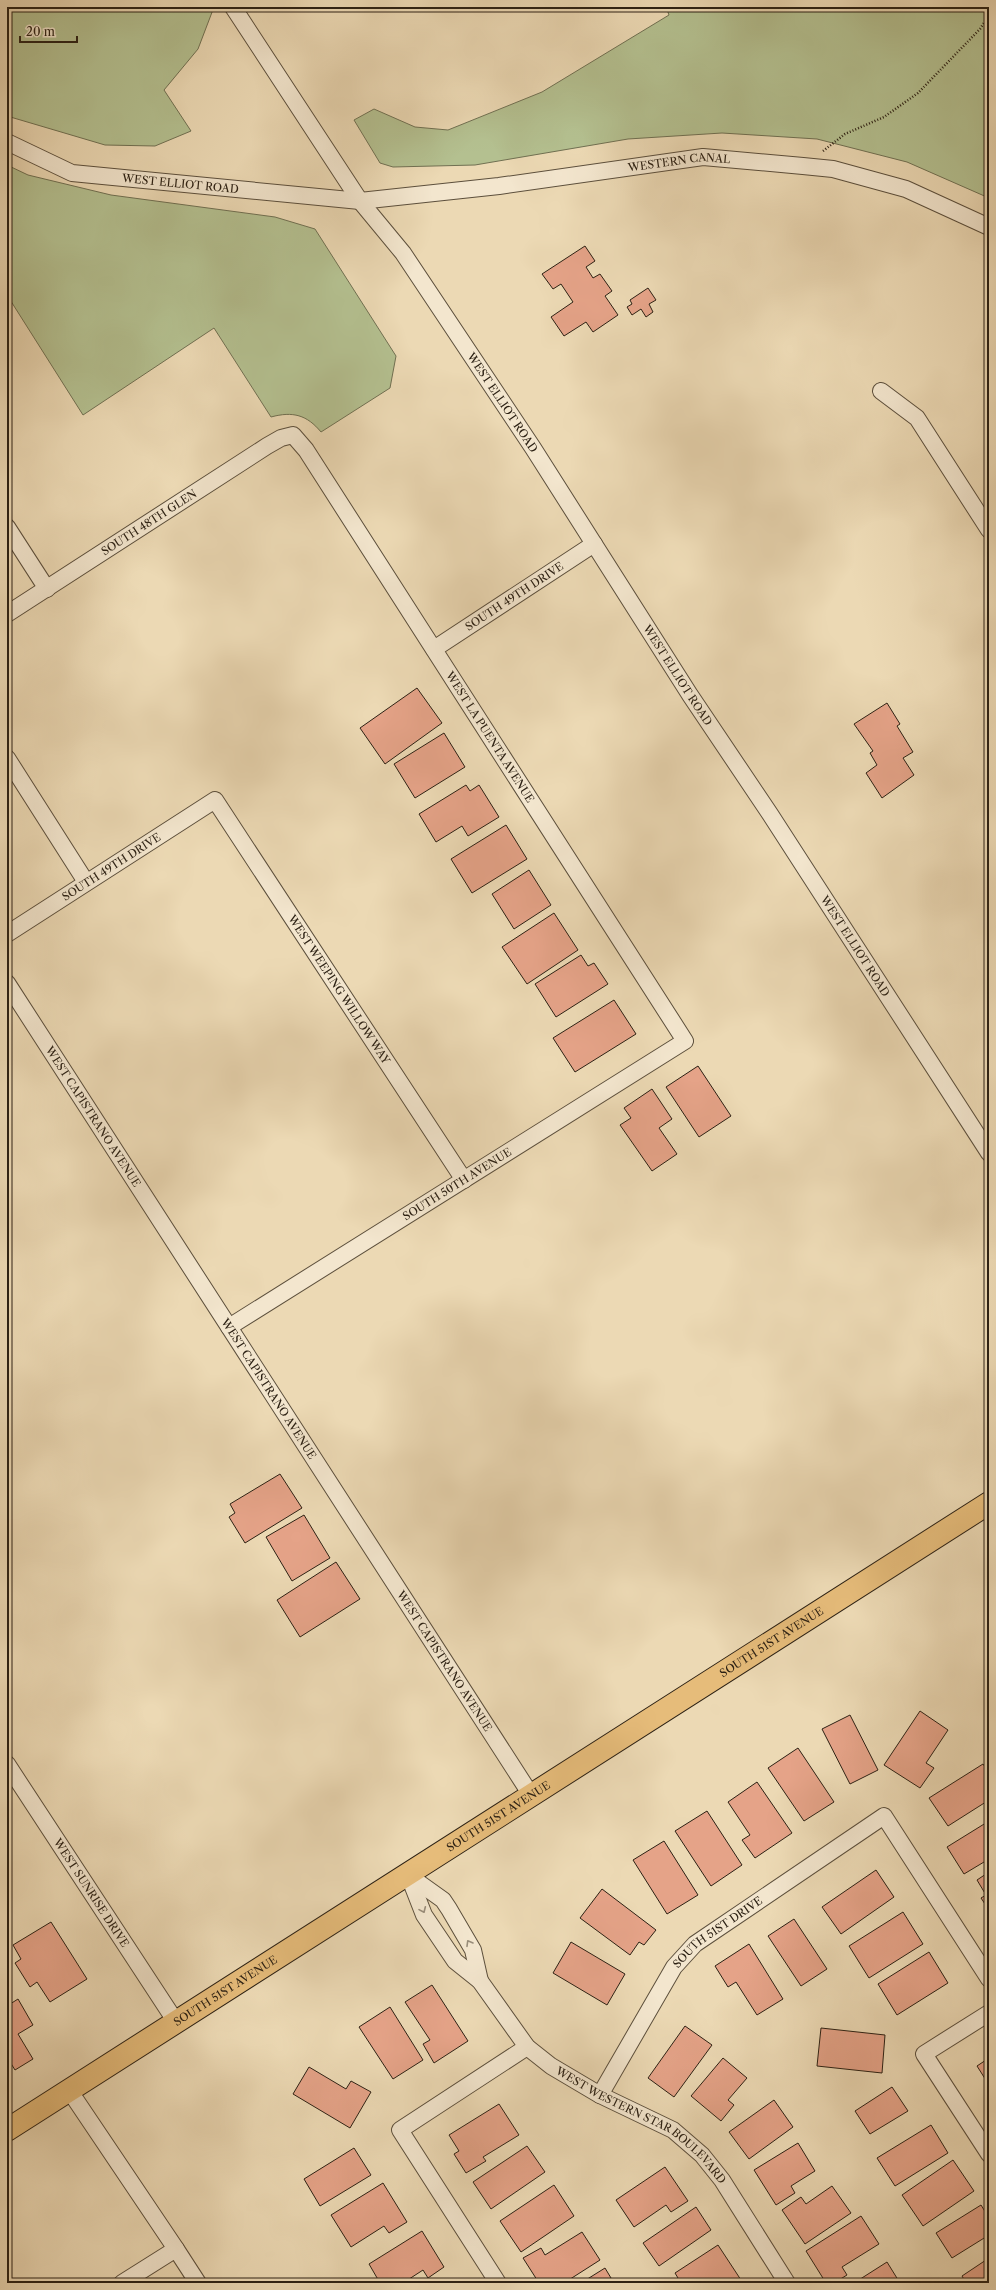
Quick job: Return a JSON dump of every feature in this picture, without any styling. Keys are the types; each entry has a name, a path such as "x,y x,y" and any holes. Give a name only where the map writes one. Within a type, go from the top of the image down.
{"main road":[{"name":"SOUTH 51ST AVENUE","path":"7,2130 989,1503"}],"street":[{"name":"WEST ELLIOT ROAD","path":"233,7 360,201 403,253 533,448 989,1153"},
{"name":"WEST ELLIOT ROAD","path":"7,142 72,173 360,201"},
{"name":"WESTERN CANAL","path":"360,201 498,186 703,157 833,169 906,189 989,227"},
{"path":"881,390 917,418 989,530"},
{"name":"SOUTH 48TH GLEN","path":"7,614 267,446 281,438 293,435"},
{"name":"WEST LA PUENTA AVENUE","path":"293,435 306,450 686,1042"},
{"path":"7,527 47,589"},
{"name":"SOUTH 49TH DRIVE","path":"434,649 594,544"},
{"path":"7,758 86,882"},
{"name":"SOUTH 49TH DRIVE","path":"7,934 214,800"},
{"name":"WEST WEEPING WILLOW WAY","path":"214,800 464,1180"},
{"name":"WEST CAPISTRANO AVENUE","path":"7,982 531,1795"},
{"name":"SOUTH 50TH AVENUE","path":"229,1327 686,1042"},
{"name":"WEST SUNRISE DRIVE","path":"7,1764 176,2022"},
{"name":"SOUTH 51ST DRIVE","path":"600,2095 674,1967 695,1944 884,1816 989,1980"},
{"name":"WEST WESTERN STAR BOULEVARD","path":"408,1874 424,1915 455,1961 480,1980 527,2047 551,2066 600,2095 673,2130 702,2155 722,2180 787,2283"},
{"name":"WEST WESTERN STAR BOULEVARD","path":"408,1874 443,1900 473,1950 480,1980"},
{"path":"989,2013 924,2054 989,2154"},
{"path":"498,2283 400,2130 527,2047"},
{"path":"70,2090 198,2283"},
{"path":"122,2283 176,2249"}],"path":[{"path":"803,166 845,134 884,117 918,93 980,29 989,15"}],"green space":[{"path":"7,7 214,7 198,49 164,90 191,131 155,146 105,145 7,116"},
{"path":"666,7 989,7 989,198 907,162 817,139 722,133 628,139 475,165 393,167 380,163 354,120 374,109 415,127 448,130 542,92 669,15"},
{"path":"7,165 28,175 111,195 275,217 315,229 396,356 390,388 321,432 316,426 305,418 299,416 286,414 271,417 214,328 83,415 7,295"}],"building":[{"path":"585,246 595,261 586,267 593,278 600,274 612,291 605,296 618,315 593,332 586,322 564,336 551,317 573,302 561,284 553,289 542,274"},
{"path":"648,288 656,300 649,304 653,312 646,317 641,309 632,315 627,307 632,304 630,300"},
{"path":"417,688 442,723 385,764 360,728"},
{"path":"887,703 900,724 897,726 913,752 903,758 914,775 882,798 866,773 877,765 870,753 873,751 854,724"},
{"path":"444,733 465,767 415,798 394,764"},
{"path":"466,785 470,791 479,785 499,817 468,836 462,826 436,842 419,814"},
{"path":"506,825 527,859 472,893 451,859"},
{"path":"529,870 551,905 514,929 492,894"},
{"path":"554,913 578,950 527,984 502,947"},
{"path":"581,955 588,966 594,963 608,984 556,1017 535,984"},
{"path":"614,1000 636,1034 575,1072 553,1038"},
{"path":"698,1066 731,1116 699,1137 666,1087"},
{"path":"652,1089 672,1119 659,1128 677,1154 652,1171 620,1125 631,1118 624,1108"},
{"path":"280,1474 302,1508 245,1543 229,1517 235,1513 230,1504"},
{"path":"304,1515 330,1558 292,1581 266,1537"},
{"path":"336,1562 360,1599 300,1637 277,1600"},
{"path":"920,1711 948,1730 926,1763 934,1768 920,1788 884,1765"},
{"path":"850,1715 878,1770 850,1784 822,1729"},
{"path":"798,1748 834,1802 804,1821 768,1768"},
{"path":"983,1764 989,1773 989,1800 948,1826 929,1798"},
{"path":"757,1782 792,1833 755,1858 742,1840 750,1835 728,1802"},
{"path":"707,1811 742,1865 711,1886 675,1831"},
{"path":"989,1821 989,1859 964,1874 947,1847"},
{"path":"664,1841 698,1895 667,1914 633,1860"},
{"path":"876,1870 894,1897 841,1934 822,1907"},
{"path":"989,1872 989,1910 981,1898 986,1895 977,1880"},
{"path":"602,1889 656,1930 644,1945 639,1942 630,1955 580,1918"},
{"path":"903,1912 923,1944 869,1978 849,1946"},
{"path":"794,1919 827,1969 801,1986 768,1936"},
{"path":"51,1922 87,1979 50,2002 37,1982 30,1987 15,1963 21,1959 13,1945"},
{"path":"571,1942 625,1974 607,2005 553,1973"},
{"path":"749,1944 783,1999 757,2015 736,1982 728,1987 715,1966"},
{"path":"929,1952 948,1983 897,2015 878,1984"},
{"path":"432,1985 468,2041 434,2063 423,2044 430,2040 405,2002"},
{"path":"18,1999 33,2025 18,2034 33,2059 15,2070 7,2057 7,2006"},
{"path":"390,2007 423,2060 393,2079 359,2027"},
{"path":"685,2026 712,2045 674,2097 648,2078"},
{"path":"821,2028 885,2035 882,2073 817,2066"},
{"path":"723,2058 747,2078 728,2100 734,2105 721,2121 691,2096"},
{"path":"989,2058 989,2085 977,2066"},
{"path":"309,2067 346,2089 351,2081 371,2092 350,2128 293,2094"},
{"path":"892,2087 908,2111 870,2134 855,2111"},
{"path":"774,2100 793,2127 749,2159 729,2132"},
{"path":"499,2104 519,2135 483,2157 486,2161 466,2173 454,2154 459,2151 449,2135"},
{"path":"931,2125 948,2153 895,2186 877,2158"},
{"path":"798,2143 815,2171 791,2186 795,2193 776,2205 754,2170"},
{"path":"527,2146 545,2172 491,2209 473,2182"},
{"path":"354,2148 371,2175 320,2206 304,2179"},
{"path":"953,2160 974,2191 923,2226 902,2195"},
{"path":"665,2167 688,2201 671,2212 666,2205 634,2227 616,2200"},
{"path":"383,2183 407,2222 389,2233 384,2226 351,2247 331,2215"},
{"path":"554,2185 574,2216 521,2252 500,2221"},
{"path":"832,2186 851,2213 805,2244 782,2210 801,2197 806,2204"},
{"path":"981,2205 989,2218 989,2235 952,2258 936,2233"},
{"path":"696,2207 711,2230 659,2266 643,2243"},
{"path":"861,2216 879,2244 842,2267 847,2275 834,2283 826,2283 806,2251"},
{"path":"422,2231 444,2267 428,2278 423,2270 403,2283 380,2283 369,2264"},
{"path":"582,2232 600,2260 564,2283 539,2283 523,2258 541,2248 545,2255"},
{"path":"718,2245 741,2280 737,2283 681,2283 675,2273"},
{"path":"989,2258 989,2283 966,2283 962,2276"},
{"path":"887,2262 900,2283 854,2283"},
{"path":"605,2268 614,2283 581,2283"}]}
